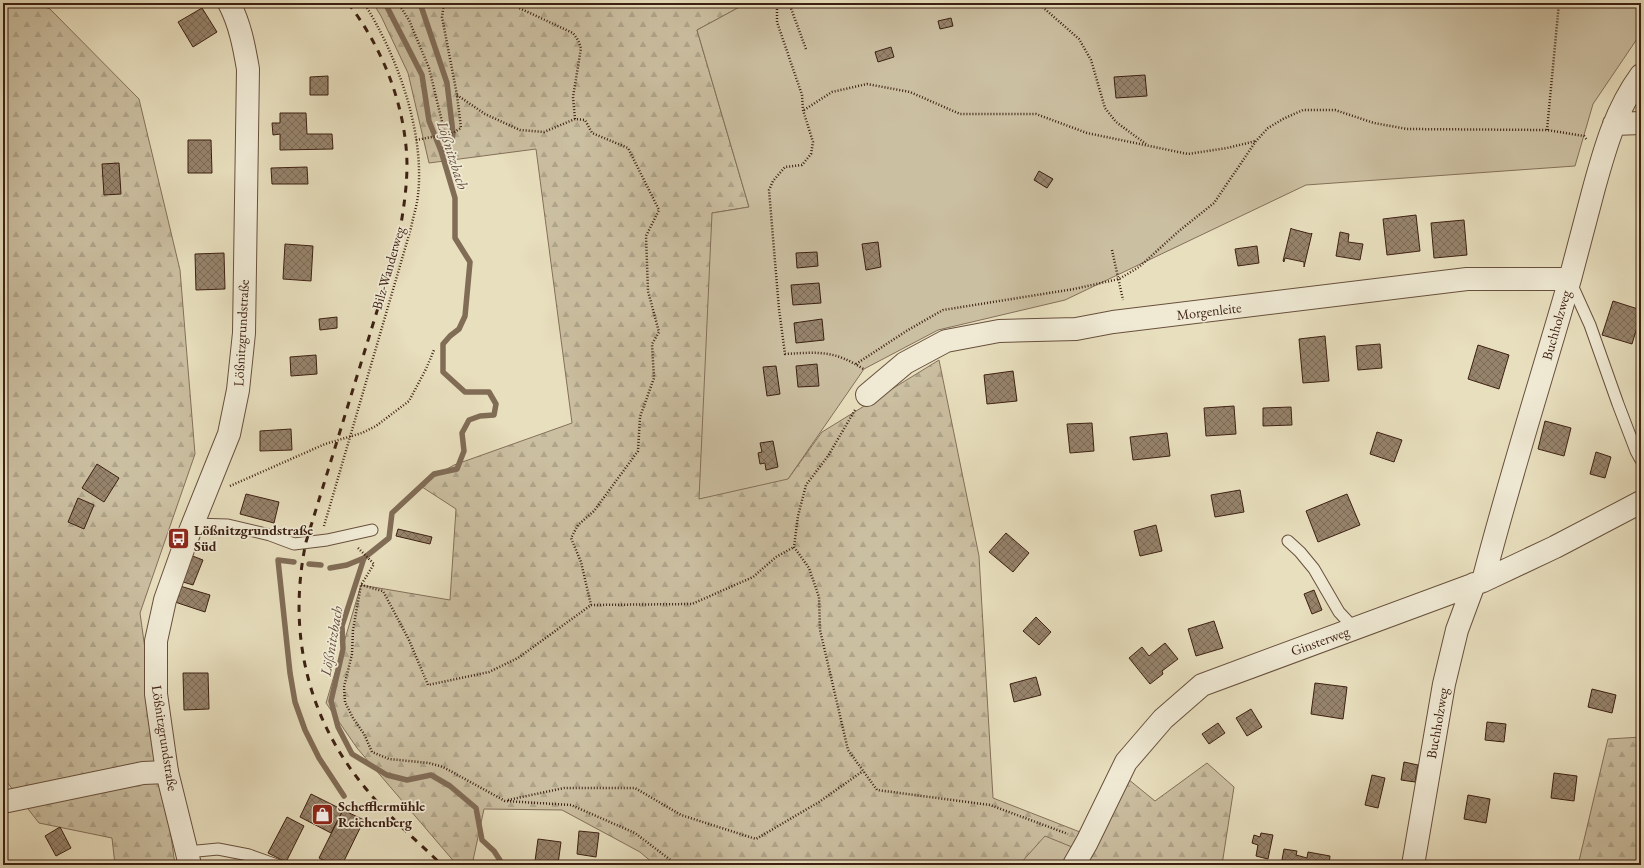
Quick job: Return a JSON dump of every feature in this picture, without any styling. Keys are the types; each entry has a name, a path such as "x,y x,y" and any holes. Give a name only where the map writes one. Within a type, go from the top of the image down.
{"street":[{"name":"Lößnitzgrundstraße","path":"189,859 167,772 156,694 156,641 165,600 192,524 229,434 238,390 244,333 248,69 243,41 235,14 229,3"},
{"name":"Buchholzweg","path":"1413,865 1444,684 1458,630 1479,583 1503,505 1570,279 1603,156 1614,124 1629,91 1641,75"},
{"path":"1614,124 1641,123"},
{"name":"Morgenleite","path":"867,395 905,363 946,341 999,331 1076,329 1127,321 1467,279 1570,279"},
{"name":"Ginsterweg","path":"1074,865 1087,842 1126,762 1163,718 1202,685 1479,583 1555,547 1641,502"},
{"path":"3,801 15,800 143,773 167,772"}],"lane":[{"path":"1570,279 1590,325 1618,404 1641,460"},
{"path":"192,524 228,525 270,534 294,544 320,541 372,530"},
{"path":"1288,540 1314,569 1339,612 1354,628"},
{"path":"189,859 218,849 249,856 277,865"}],"path":[{"name":"Bilz-Wanderweg","path":"320,541 411,228 418,195 416,140 406,92 393,57 374,19 364,3"},
{"path":"398,3 409,20 429,68 445,134"},
{"path":"416,140 453,133 461,128 457,95 442,17 444,3"},
{"path":"512,3 519,8 573,33 578,40 581,48 573,97 575,119"},
{"path":"778,3 777,22 802,95 803,110 812,142 811,154 802,165 785,167 773,181 769,190 779,308 785,354 823,352 843,357 885,379"},
{"path":"789,3 806,49"},
{"path":"1038,3 1079,39 1091,60 1106,108 1116,122 1148,146"},
{"path":"1547,130 1559,3"},
{"path":"803,110 832,92 868,84 910,92 960,114 1036,114 1087,133 1188,154 1227,148 1256,141"},
{"path":"457,95 485,114 520,130 544,132 575,119 585,120 592,133 628,148 659,210 646,236 648,291 659,332 652,344 654,378 640,417 638,451 594,511 578,524 571,538 581,562 591,604"},
{"path":"856,364 908,330 943,310 1074,289 1119,279 1139,267 1179,231 1214,203 1256,141 1268,128 1303,110 1336,110 1374,123 1407,129 1547,130 1584,136 1603,156"},
{"path":"1112,250 1127,321"},
{"path":"226,488 325,444 350,437 376,426 409,401 434,350"},
{"path":"867,395 849,420 828,456 806,485 798,516 794,546 809,568 819,597 820,630 848,750 877,790 990,805 1087,842"},
{"path":"361,585 383,591 409,640 428,685 489,672 518,658 591,604 692,604 753,577 776,557 794,546"},
{"path":"361,550 374,564 361,585 353,630 352,654 344,687 345,702 353,718 364,734 372,752 389,759 429,763 443,767 505,800 571,805 635,833 677,865"},
{"path":"505,800 564,788 635,788 681,815 756,839 819,802 863,771"}],"green space":[{"path":"3,3 34,3 50,9 139,99 180,270 195,454 140,613 175,865 115,865 112,838 39,823 3,777"},
{"path":"373,3 747,3 697,30 749,207 712,213 788,479 822,432 939,360 979,556 993,798 1080,832 1112,766 1155,801 1207,763 1234,787 1222,865 655,865 640,852 562,810 484,809 472,865 457,865 357,748 326,703 361,585 450,600 456,509 419,485 454,465 572,423 536,149 429,163 408,73 381,16"},
{"path":"747,3 1641,3 1641,33 1593,104 1575,166 1306,185 1065,300 938,330 864,369 788,479 699,499 712,213 749,207 697,30"},
{"path":"1641,737 1641,865 1578,865 1608,739"},
{"path":"1045,836 1072,847 1062,865 1019,865"}],"building":[{"path":"202,8 217,32 193,47 178,22"},
{"path":"951,18 953,26 940,29 938,21"},
{"path":"891,47 894,57 878,62 875,52"},
{"path":"1145,75 1147,96 1116,98 1114,77"},
{"path":"328,76 328,95 310,95 310,77"},
{"path":"280,113 306,113 307,134 332,134 333,149 280,150 280,134 273,135 272,123 280,123"},
{"path":"188,140 211,140 212,173 188,173"},
{"path":"119,163 121,194 104,195 102,164"},
{"path":"307,167 308,184 272,184 271,168"},
{"path":"1039,171 1053,179 1047,188 1034,180"},
{"path":"1416,215 1420,251 1387,255 1383,219"},
{"path":"1464,220 1467,255 1434,258 1431,223"},
{"path":"1291,228 1311,234 1312,233 1304,267 1304,262 1285,258 1284,262 1283,261"},
{"path":"1340,232 1349,234 1348,242 1363,244 1360,260 1336,256"},
{"path":"878,242 881,267 866,270 862,244"},
{"path":"285,244 313,246 311,281 283,279"},
{"path":"1257,246 1259,263 1238,266 1235,249"},
{"path":"817,252 818,266 797,268 796,253"},
{"path":"224,253 225,289 196,290 195,254"},
{"path":"819,283 821,303 793,305 791,285"},
{"path":"1613,301 1641,310 1632,344 1602,335"},
{"path":"337,317 337,328 320,330 319,319"},
{"path":"822,319 824,340 796,343 794,323"},
{"path":"1325,336 1329,381 1303,383 1299,339"},
{"path":"1380,344 1382,368 1358,370 1356,346"},
{"path":"1478,345 1509,355 1499,389 1468,379"},
{"path":"316,355 317,374 291,376 290,357"},
{"path":"817,364 819,386 798,387 796,366"},
{"path":"776,366 780,394 767,396 763,367"},
{"path":"1013,371 1017,401 987,404 984,375"},
{"path":"1234,406 1236,434 1206,436 1204,408"},
{"path":"1291,407 1292,425 1263,426 1263,408"},
{"path":"1545,421 1571,428 1564,456 1538,449"},
{"path":"1092,423 1094,451 1070,453 1067,424"},
{"path":"291,429 292,450 260,451 260,431"},
{"path":"1377,432 1402,440 1394,462 1370,454"},
{"path":"1167,433 1170,456 1133,460 1130,437"},
{"path":"773,441 778,467 766,470 765,463 760,464 758,453 762,452 760,443"},
{"path":"1596,452 1611,457 1605,478 1590,474"},
{"path":"97,464 119,478 104,502 82,488"},
{"path":"1240,490 1244,512 1215,517 1211,495"},
{"path":"246,494 279,502 274,523 240,514"},
{"path":"1347,494 1360,525 1318,542 1306,511"},
{"path":"78,498 94,505 84,529 68,522"},
{"path":"1156,525 1162,551 1140,556 1134,531"},
{"path":"398,529 432,537 430,544 396,536"},
{"path":"1006,533 1029,553 1013,572 989,552"},
{"path":"190,555 203,560 193,585 180,581"},
{"path":"180,586 210,595 205,612 175,602"},
{"path":"1314,590 1322,610 1312,614 1304,594"},
{"path":"1036,617 1051,632 1039,645 1023,631"},
{"path":"1214,621 1223,648 1196,656 1188,629"},
{"path":"1165,643 1178,659 1162,671 1163,674 1150,684 1129,658 1142,647 1149,656"},
{"path":"183,673 208,673 209,709 184,710"},
{"path":"1036,677 1041,695 1014,702 1010,684"},
{"path":"1315,683 1347,687 1343,719 1311,714"},
{"path":"1592,689 1616,695 1612,713 1588,707"},
{"path":"1251,709 1262,727 1247,736 1236,718"},
{"path":"1487,722 1506,724 1504,742 1485,740"},
{"path":"1218,723 1225,733 1209,744 1202,734"},
{"path":"1404,762 1418,765 1415,782 1401,780"},
{"path":"1554,773 1577,776 1574,801 1551,798"},
{"path":"1372,775 1385,778 1378,808 1365,805"},
{"name":"Schefflermühle Reichenberg","path":"311,794 343,810 331,833 300,817"},
{"path":"1468,795 1490,799 1486,823 1464,819"},
{"path":"343,810 364,820 342,865 332,865 319,858"},
{"path":"287,817 304,826 286,862 268,853"},
{"path":"60,827 71,848 56,856 45,836"},
{"path":"579,831 599,833 596,857 577,854"},
{"path":"1261,833 1273,835 1268,859 1256,856 1258,845 1252,843 1254,835 1260,837"},
{"path":"538,839 561,842 558,864 535,861"},
{"path":"1284,849 1297,851 1296,855 1307,858 1308,852 1330,856 1329,865 1281,865"}],"waterway":[{"name":"Lößnitzbach","path":"385,3 422,75 429,121 441,151 455,198 455,238 470,262 465,316 459,329 443,344 443,372 465,392 489,392 496,404 494,415 480,416 469,420 462,433 464,451 457,469 434,474 392,513 389,538 364,558 342,626 343,649 331,701 338,727 352,754 387,775 407,780 431,775 450,786 476,808 482,840 494,851 503,865"},
{"path":"420,3 447,83 453,133 452,140 441,151"},
{"path":"330,568 347,565 364,558"},
{"path":"294,562 278,560 290,673 295,702 305,730 319,758 344,796"},
{"path":"309,564 321,565"}],"railway":[{"path":"348,3 361,20 372,39 382,59 397,100 406,143 406,185 397,246 306,542 301,576 299,609 301,641 307,673 316,704 329,734 346,763 384,810 442,865"}],"place":[{"name":"Lößnitzgrundstraße Süd","path":"178,538"},
{"name":"Schefflermühle Reichenberg","path":"322,814"}]}
